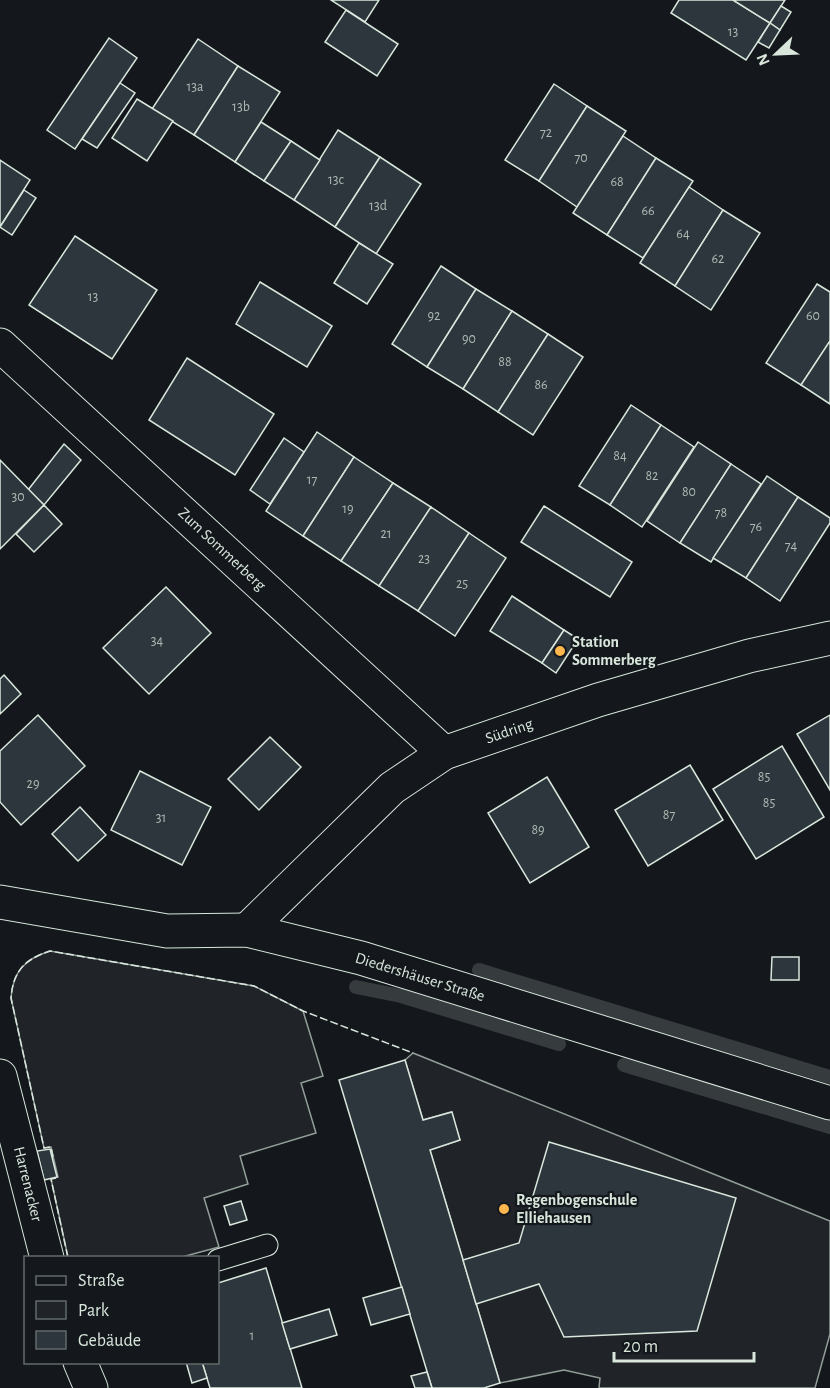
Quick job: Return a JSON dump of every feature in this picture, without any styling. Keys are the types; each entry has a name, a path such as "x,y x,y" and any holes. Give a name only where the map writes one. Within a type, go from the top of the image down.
{"street":[{"name":"Zum Sommerberg","path":"0,345 444,753"},
{"name":"Südring","path":"247,930 392,788 444,753 598,700 750,656 830,638"},
{"name":"Diedershäuser Straße","path":"0,903 167,931 247,930 361,958 830,1103"},
{"name":"Harrenacker","path":"0,1076 46,1256"},
{"path":"81,1364 91,1388"}],"lane":[{"path":"219,1260 267,1245"}],"green space":[{"path":"50,951 254,986 303,1011 323,1076 301,1083 316,1133 240,1156 248,1184 204,1198 219,1247 186,1256 68,1256 51,1179 58,1177 51,1147 44,1148 11,998 14,980 22,967 41,954"},
{"path":"413,1053 830,1221 830,1334 815,1388 599,1388 600,1378 564,1370 500,1383 430,1150 460,1140 451,1112 423,1120 405,1060"}],"building":[{"path":"331,0 379,0 365,22"},
{"path":"679,0 733,0 770,23 746,60 671,13"},
{"path":"733,0 785,0 770,23"},
{"path":"781,6 791,12 780,30 770,23"},
{"path":"346,10 398,44 377,76 325,42"},
{"path":"770,23 780,30 769,48 758,42"},
{"path":"109,38 137,58 75,149 47,130"},
{"path":"198,39 238,66 194,135 152,109"},
{"path":"238,66 280,92 235,162 194,135"},
{"path":"120,83 135,93 97,148 82,139"},
{"path":"554,84 587,106 539,181 505,160"},
{"path":"137,99 173,121 147,161 112,138"},
{"path":"587,106 626,131 577,207 539,181"},
{"path":"261,122 291,141 264,181 235,162"},
{"path":"338,130 380,157 335,227 294,200"},
{"path":"623,136 656,158 607,235 573,213"},
{"path":"291,141 320,160 294,200 264,181"},
{"path":"380,157 421,184 376,254 335,227"},
{"path":"656,158 693,181 643,258 607,235"},
{"path":"0,160 30,180 0,227"},
{"path":"689,187 723,210 675,286 640,263"},
{"path":"24,190 36,198 12,235 0,227"},
{"path":"723,210 760,233 711,310 675,286"},
{"path":"75,236 157,290 112,359 29,305"},
{"path":"359,243 393,264 367,304 334,283"},
{"path":"441,266 476,289 427,367 392,344"},
{"path":"260,282 332,326 307,367 236,324"},
{"path":"817,284 830,292 830,341 801,385 766,363"},
{"path":"476,289 512,311 463,389 427,367"},
{"path":"512,311 548,334 498,412 463,389"},
{"path":"548,334 583,357 533,435 498,412"},
{"path":"830,341 830,404 801,385"},
{"path":"187,358 274,414 235,475 149,420"},
{"path":"631,405 661,425 610,505 579,486"},
{"path":"661,425 694,447 642,527 610,505"},
{"path":"317,432 354,457 303,536 266,511"},
{"path":"284,438 304,452 270,504 250,490"},
{"path":"698,442 731,464 680,543 647,521"},
{"path":"64,444 81,460 44,505 28,490"},
{"path":"354,457 393,483 341,561 303,536"},
{"path":"0,460 44,505 0,549"},
{"path":"731,464 761,484 711,562 680,543"},
{"path":"767,476 798,497 746,578 713,558"},
{"path":"393,483 431,507 379,586 341,561"},
{"path":"798,497 830,518 830,523 780,601 746,578"},
{"path":"44,505 62,524 34,552 16,534"},
{"path":"544,506 632,562 610,597 521,542"},
{"path":"431,507 469,533 418,611 379,586"},
{"path":"469,533 506,558 455,636 418,611"},
{"path":"166,587 211,633 149,694 103,648"},
{"path":"512,596 564,630 542,663 490,631"},
{"name":"Station Sommerberg","path":"564,630 578,639 556,673 542,663"},
{"path":"4,675 21,694 0,714 0,679"},
{"path":"38,715 85,766 21,825 0,802 0,751"},
{"path":"830,715 830,790 797,734"},
{"path":"270,737 301,767 259,810 228,779"},
{"path":"782,746 824,817 756,859 713,789"},
{"path":"690,765 723,820 648,866 615,810"},
{"path":"140,771 211,807 182,865 111,830"},
{"path":"547,777 589,847 530,883 488,813"},
{"path":"80,807 106,835 78,861 52,834"},
{"path":"772,957 799,957 799,980 771,980"},
{"path":"405,1060 423,1120 452,1112 460,1140 430,1150 500,1383 484,1388 432,1388 339,1080"},
{"path":"549,1142 736,1198 697,1331 564,1337 539,1284 476,1304 463,1260 519,1243"},
{"path":"50,1149 57,1177 44,1180 37,1151"},
{"path":"241,1201 247,1220 230,1225 224,1206"},
{"path":"266,1268 302,1388 210,1388 203,1364 219,1364 219,1283"},
{"path":"402,1287 410,1314 371,1325 363,1298"},
{"path":"329,1309 337,1335 290,1349 282,1323"},
{"path":"187,1364 203,1364 207,1378 192,1383"},
{"path":"427,1372 432,1388 415,1388 411,1376"}],"waterway":[{"path":"479,970 830,1077"},
{"path":"356,987 401,996 559,1044"},
{"path":"624,1065 830,1127"}],"fence":[{"path":"53,1157 51,1147 44,1148 11,998 14,980 22,967 27,962 50,951 254,986 303,1011 413,1053"},
{"path":"56,1178 51,1179 68,1256"}],"place":[{"name":"Station Sommerberg","path":"560,651"},
{"name":"Regenbogenschule Elliehausen","path":"504,1209"}]}
